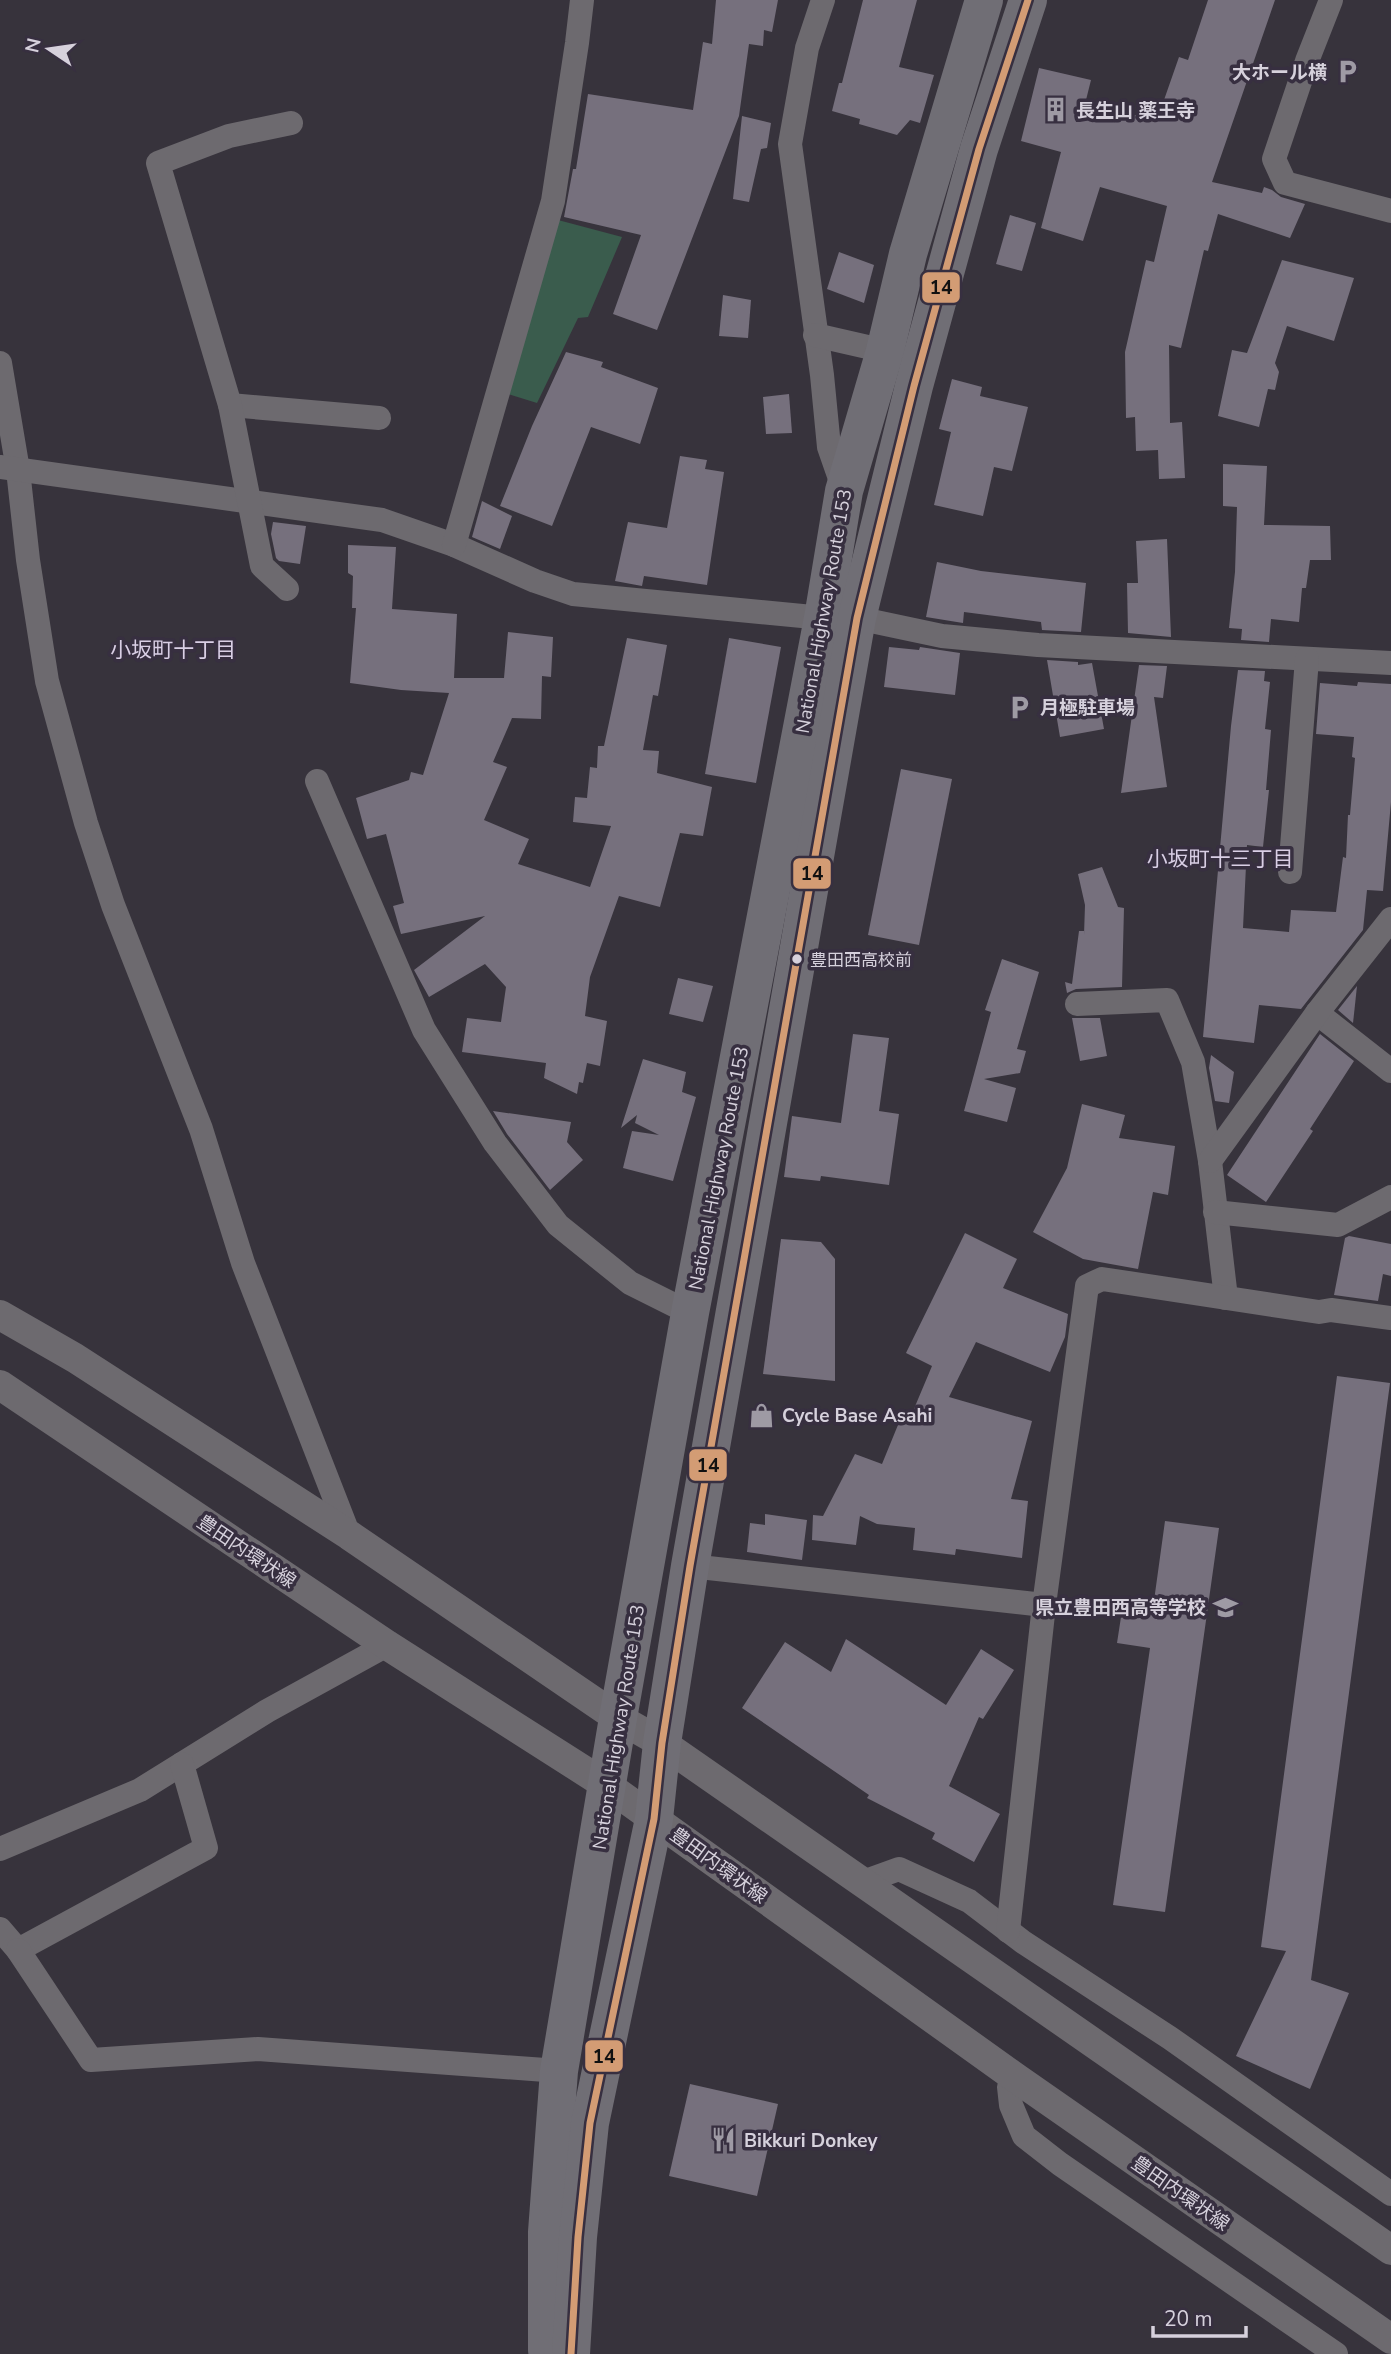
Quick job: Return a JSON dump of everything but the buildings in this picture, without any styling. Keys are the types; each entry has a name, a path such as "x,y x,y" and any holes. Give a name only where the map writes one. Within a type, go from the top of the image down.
{"highway":[{"name":"National Highway Route 153","path":"570,2354 578,2237 590,2123 654,1819 662,1743 840,618 844,491 885,351 908,254 984,0"},
{"name":"National Highway Route 153","path":"548,2354 547,2232 559,2071 690,1313 840,618 921,360 979,149 1028,0"}],"street":[{"path":"454,545 553,201 578,43 582,0"},
{"path":"824,0 807,48 790,144 829,447 844,491"},
{"path":"1331,0 1273,159 1285,183 1391,211"},
{"path":"288,589 262,566 230,405 158,163 229,136 291,123"},
{"path":"816,335 885,351"},
{"path":"0,363 9,469 47,681 86,823 113,905 201,1129 243,1263 349,1535"},
{"path":"230,405 379,418"},
{"path":"0,494 9,469"},
{"path":"9,469 382,520 454,545 535,581 573,594 840,618 942,636 1038,645 1391,663"},
{"path":"1290,872 1307,659"},
{"path":"317,781 424,1030 495,1143 558,1225 630,1283 690,1313"},
{"path":"1210,1161 1317,1013 1391,919"},
{"path":"1077,1004 1167,1000 1193,1062 1210,1161 1226,1298"},
{"path":"1317,1013 1391,1071"},
{"path":"1215,1212 1338,1225 1391,1197"},
{"path":"1008,1931 1044,1605 1087,1286 1102,1279 1320,1312 1331,1310 1391,1318"},
{"path":"0,1315 75,1358 349,1535 618,1718 662,1743 1391,2250"},
{"name":"豊田内環状線","path":"0,1385 387,1645 608,1786 1016,2078 1391,2339"},
{"path":"690,1566 1044,1605"},
{"path":"0,1849 140,1790 267,1711 387,1645"},
{"path":"18,1950 206,1848 182,1764"},
{"path":"863,1882 899,1869 969,1901 1008,1931 1170,2038 1391,2194"},
{"path":"0,1929 18,1950 91,2060 258,2049 559,2071"},
{"path":"1016,2078 1009,2087 1011,2105 1024,2136 1336,2354"}],"green space":[{"path":"558,220 622,237 588,317 578,318 537,403 505,393"}],"transit line":[{"name":"14","path":"571,2354 578,2237 590,2123 654,1819 662,1743 690,1566 857,618 914,386 979,149 1028,0"}],"place":[{"name":"大ホール横","path":"1347,72"},
{"name":"長生山 薬王寺","path":"1056,110"},
{"name":"月極駐車場","path":"1020,707"},
{"name":"豊田西高校前","path":"797,959"},
{"name":"Cycle Base Asahi","path":"762,1415"},
{"name":"県立豊田西高等学校","path":"1226,1607"},
{"name":"Bikkuri Donkey","path":"724,2140"}],"district":[{"name":"小坂町十丁目","path":"173,650"},
{"name":"小坂町十三丁目","path":"1220,859"}]}
